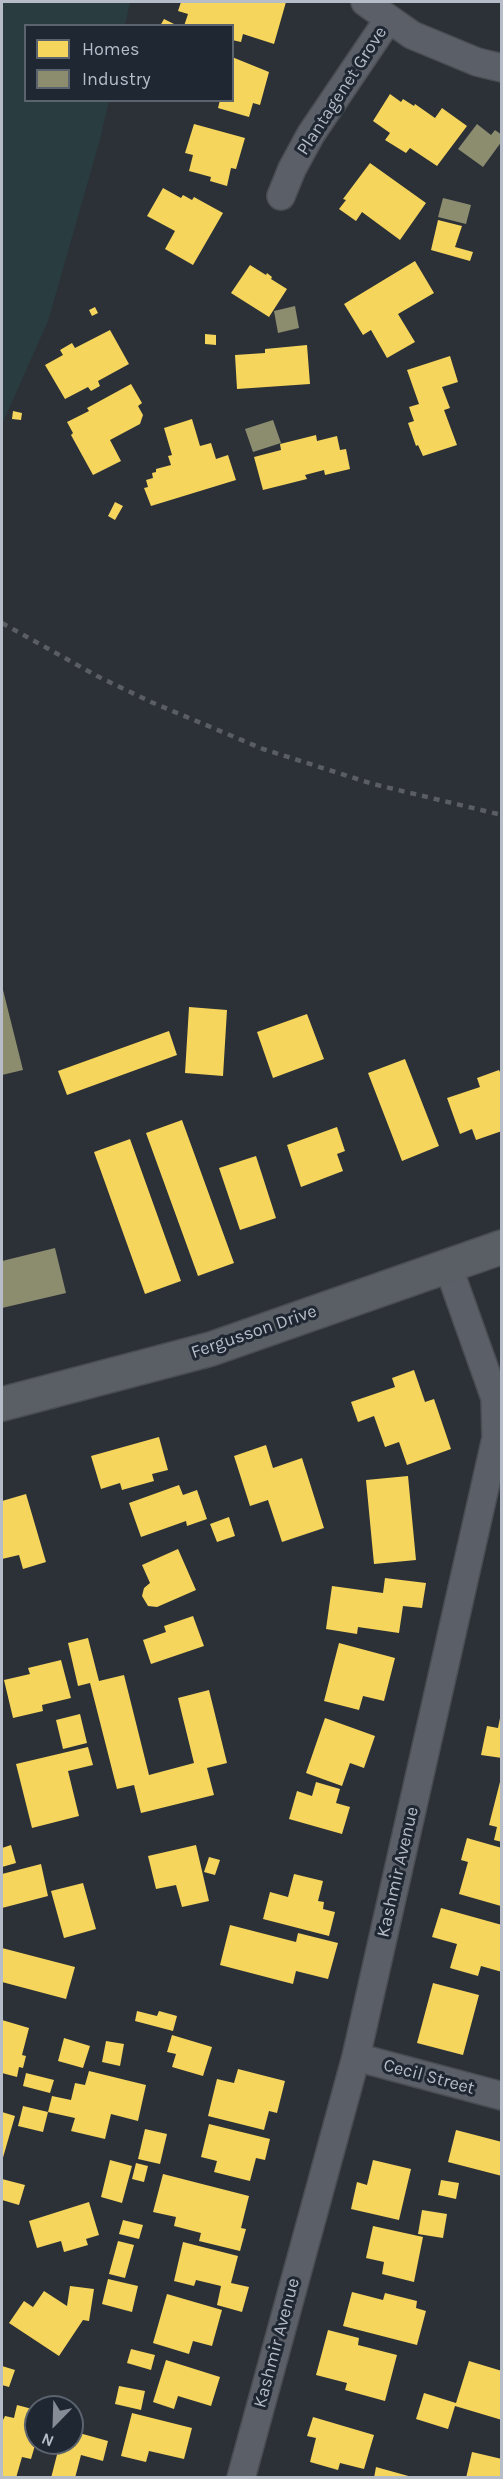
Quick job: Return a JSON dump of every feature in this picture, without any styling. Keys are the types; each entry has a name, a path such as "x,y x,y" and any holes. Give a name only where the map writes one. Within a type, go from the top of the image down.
{"main road":[{"name":"Fergusson Drive","path":"2,1404 211,1348 501,1247"}],"street":[{"path":"365,2 388,20 432,44 477,62 501,68"},
{"name":"Plantagenet Grove","path":"281,196 292,169 311,134 388,20"},
{"name":"Kashmir Avenue","path":"241,2478 356,2058 496,1438 495,1398 448,1266"},
{"name":"Cecil Street","path":"356,2058 501,2096"}],"shaded area":[{"path":"2,2 130,2 125,24 24,24 24,102 109,102 48,321 2,424"}],"building: Homes":[{"path":"181,2 286,2 274,44 243,34 241,42 234,40 234,24 185,24 188,14 178,11"},
{"path":"164,19 174,24 161,24"},
{"path":"234,58 269,72 260,105 253,103 249,117 218,108 220,102 234,102"},
{"path":"390,94 401,102 403,99 414,106 415,104 435,118 442,108 467,126 437,166 410,148 406,153 385,140 390,133 373,121"},
{"path":"194,124 245,138 236,169 231,168 227,186 210,181 211,177 189,171 193,155 185,153"},
{"path":"370,163 426,203 400,240 362,212 356,221 339,209 346,200 343,199"},
{"path":"163,188 181,198 183,195 192,200 194,197 223,213 193,265 165,249 175,231 147,216"},
{"path":"438,220 462,226 455,247 473,252 470,261 431,250"},
{"path":"415,261 434,293 398,314 415,342 387,358 371,330 363,335 344,304"},
{"path":"250,265 266,275 267,273 272,277 271,279 287,289 269,317 231,293"},
{"path":"95,307 98,313 92,316 89,310"},
{"path":"110,330 129,364 98,381 100,386 91,391 88,387 65,399 45,365 63,355 60,350 72,343 75,348"},
{"path":"205,334 216,335 216,345 205,344"},
{"path":"307,345 310,384 237,389 235,355 265,353 265,349"},
{"path":"450,356 458,382 442,387 450,408 444,410 457,445 423,456 418,445 416,446 408,423 414,421 409,407 419,404 407,370"},
{"path":"131,384 142,403 138,406 143,415 140,424 110,440 121,461 93,475 71,435 73,433 67,422 89,411 87,408"},
{"path":"13,411 22,413 21,420 12,419"},
{"path":"192,419 200,446 211,443 216,459 228,455 236,480 151,506 144,488 148,487 146,480 153,478 152,473 156,472 156,469 171,465 168,456 172,455 164,428"},
{"path":"316,435 317,441 337,436 340,450 346,449 350,469 325,475 324,470 305,475 307,479 263,490 254,457 281,450 280,444"},
{"path":"115,502 123,506 115,520 108,516"},
{"path":"189,1007 227,1010 223,1076 185,1073"},
{"path":"307,1014 324,1059 273,1078 257,1032"},
{"path":"169,1031 177,1055 67,1095 58,1071"},
{"path":"405,1059 439,1146 402,1161 368,1073"},
{"path":"499,1070 502,1076 502,1131 476,1140 472,1129 460,1134 447,1098 480,1087 477,1078"},
{"path":"182,1120 234,1263 198,1276 146,1133"},
{"path":"337,1127 345,1151 337,1154 343,1171 301,1187 287,1145"},
{"path":"130,1139 181,1281 145,1294 94,1152"},
{"path":"256,1156 276,1218 240,1230 219,1168"},
{"path":"414,1370 425,1402 434,1399 451,1449 407,1465 399,1442 385,1447 374,1416 358,1422 351,1402 395,1387 392,1378"},
{"path":"159,1437 168,1470 152,1474 154,1481 122,1490 120,1483 101,1489 91,1456"},
{"path":"266,1445 273,1468 302,1458 324,1528 282,1542 268,1500 250,1506 234,1456"},
{"path":"408,1476 416,1560 374,1564 366,1480"},
{"path":"179,1485 183,1495 197,1490 207,1519 187,1526 186,1521 141,1537 129,1503"},
{"path":"26,1494 46,1562 23,1569 19,1555 2,1559 2,1501"},
{"path":"229,1517 235,1536 217,1542 210,1524"},
{"path":"178,1549 196,1590 157,1607 148,1606 142,1596 144,1588 150,1583 142,1565"},
{"path":"385,1578 426,1583 422,1608 403,1606 399,1633 358,1627 357,1634 326,1629 332,1586 383,1593"},
{"path":"193,1616 204,1646 151,1664 143,1640 166,1632 164,1626"},
{"path":"88,1638 99,1681 124,1675 149,1775 194,1763 178,1698 209,1690 227,1763 207,1768 214,1795 141,1813 134,1785 117,1789 90,1683 78,1686 68,1643"},
{"path":"339,1643 395,1658 384,1701 363,1696 359,1710 324,1701"},
{"path":"61,1660 71,1698 42,1705 43,1711 13,1718 4,1680 30,1674 28,1668"},
{"path":"80,1714 87,1743 63,1749 56,1720"},
{"path":"325,1718 375,1736 364,1768 350,1763 342,1786 306,1773"},
{"path":"500,1718 502,1758 481,1755 487,1726 498,1728"},
{"path":"88,1747 93,1765 68,1771 79,1816 32,1828 16,1764"},
{"path":"501,1778 502,1842 494,1840 497,1827 489,1825"},
{"path":"316,1782 340,1789 336,1803 350,1807 342,1834 289,1819 297,1791 312,1796"},
{"path":"467,1838 502,1848 501,1906 459,1894 468,1862 461,1860"},
{"path":"11,1845 16,1863 2,1867 2,1848"},
{"path":"196,1845 209,1901 182,1907 176,1885 156,1889 148,1856"},
{"path":"209,1857 220,1860 215,1875 204,1872"},
{"path":"41,1864 48,1896 2,1908 2,1874"},
{"path":"294,1874 323,1881 318,1901 324,1902 323,1909 335,1912 329,1936 263,1919 270,1892 288,1897"},
{"path":"83,1883 96,1929 64,1938 51,1891"},
{"path":"441,1908 502,1925 502,1972 481,1966 478,1976 450,1968 457,1944 432,1937"},
{"path":"230,1925 296,1942 298,1933 338,1943 328,1979 296,1971 293,1984 220,1965"},
{"path":"2,1948 75,1967 66,1999 2,1982"},
{"path":"433,1983 479,1995 463,2055 417,2043"},
{"path":"137,2011 157,2016 159,2011 177,2016 173,2031 135,2021"},
{"path":"2,2020 29,2028 22,2055 26,2056 23,2068 19,2067 17,2077 2,2073"},
{"path":"172,2035 212,2047 203,2076 172,2067 176,2054 167,2052"},
{"path":"64,2038 90,2046 83,2068 58,2061"},
{"path":"106,2041 124,2044 120,2066 102,2062"},
{"path":"238,2069 285,2081 277,2113 269,2111 264,2130 208,2116 217,2079 234,2083"},
{"path":"89,2071 146,2085 138,2121 111,2114 105,2139 71,2131 75,2118 48,2112 52,2096 71,2100 75,2083 85,2085"},
{"path":"26,2073 54,2080 50,2093 23,2086"},
{"path":"23,2106 48,2112 43,2132 18,2126"},
{"path":"2,2112 15,2116 2,2161"},
{"path":"209,2124 270,2139 265,2160 256,2158 250,2181 214,2172 217,2161 201,2157"},
{"path":"145,2129 167,2134 160,2164 138,2159"},
{"path":"456,2130 502,2142 502,2176 448,2162"},
{"path":"110,2160 132,2166 122,2203 101,2197"},
{"path":"373,2160 411,2169 399,2220 351,2209 357,2182 367,2185"},
{"path":"136,2163 148,2166 144,2182 132,2179"},
{"path":"163,2174 249,2196 241,2228 246,2229 240,2251 199,2241 201,2233 174,2226 176,2217 153,2212"},
{"path":"2,2179 25,2185 19,2205 2,2200"},
{"path":"441,2180 459,2183 456,2199 438,2195"},
{"path":"89,2202 99,2235 86,2239 88,2245 64,2252 61,2241 37,2248 29,2221"},
{"path":"422,2210 447,2214 443,2238 418,2234"},
{"path":"123,2220 143,2225 139,2239 119,2234"},
{"path":"373,2226 423,2237 414,2282 382,2274 384,2262 366,2258"},
{"path":"118,2241 134,2245 125,2278 109,2274"},
{"path":"183,2242 238,2256 231,2283 249,2287 242,2312 217,2305 221,2286 196,2280 194,2286 174,2281"},
{"path":"108,2279 138,2286 132,2312 102,2304"},
{"path":"70,2286 94,2289 89,2321 83,2320 59,2356 9,2323 24,2301 33,2307 44,2291 67,2306"},
{"path":"352,2292 383,2300 385,2293 417,2301 416,2308 426,2311 417,2345 343,2326"},
{"path":"167,2294 222,2310 212,2346 193,2341 189,2354 153,2343"},
{"path":"328,2330 359,2338 358,2345 397,2355 385,2401 345,2390 347,2383 316,2375"},
{"path":"131,2349 155,2355 151,2370 127,2363"},
{"path":"166,2360 220,2377 211,2406 178,2396 174,2409 153,2402"},
{"path":"469,2361 502,2371 502,2420 455,2406 448,2429 416,2419 424,2393 456,2403"},
{"path":"2,2366 15,2370 9,2387 2,2385"},
{"path":"119,2386 145,2391 141,2410 115,2404"},
{"path":"17,2405 24,2407 24,2455 32,2455 31,2459 22,2457 16,2478 2,2478 2,2422 5,2416 14,2418"},
{"path":"132,2413 192,2428 184,2459 149,2451 146,2462 121,2456"},
{"path":"313,2417 374,2435 364,2469 340,2463 338,2470 310,2462 316,2438 307,2436"},
{"path":"84,2434 108,2441 103,2461 81,2455 84,2455"},
{"path":"472,2452 502,2459 502,2478 466,2478"},
{"path":"57,2455 81,2455 75,2478 51,2478"},
{"path":"376,2467 412,2477 412,2478 374,2478"}],"building: Industry":[{"path":"477,124 491,135 495,130 502,135 502,141 483,167 458,149"},
{"path":"443,198 471,205 466,224 438,217"},
{"path":"295,306 299,328 278,333 274,311"},
{"path":"273,420 281,443 253,452 245,429"},
{"path":"2,986 23,1070 2,1075"},
{"path":"55,1248 66,1293 2,1308 2,1261"}],"railway":[{"path":"2,623 97,676 151,702 263,749 373,784 502,815"}]}
